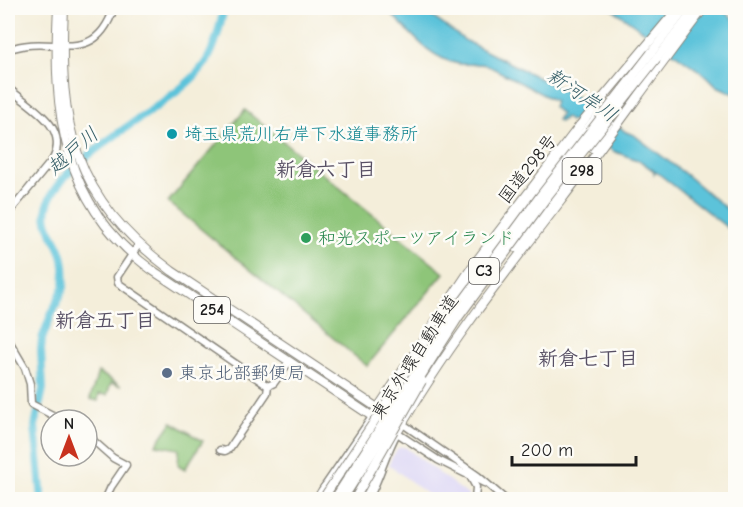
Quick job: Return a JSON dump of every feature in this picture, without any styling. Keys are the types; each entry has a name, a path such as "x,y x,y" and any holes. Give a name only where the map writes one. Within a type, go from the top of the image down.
{"highway":[{"name":"254","path":"58,8 67,110 78,157 97,196 112,217 139,244 189,283 403,424"},
{"name":"254","path":"64,8 61,45 62,117 77,179 97,215 112,235 132,255 397,434"},
{"name":"国道298号","path":"375,419 377,408 474,264 580,125 678,8"},
{"name":"東京外環自動車道","path":"342,500 447,335 686,8"},
{"name":"東京外環自動車道","path":"334,500 453,314 495,255 630,86 696,8"},
{"name":"298","path":"397,434 431,377 507,267 704,8"},
{"path":"393,385 399,380 467,283 559,162 630,86"},
{"path":"459,335 506,261 586,157 630,86"},
{"path":"322,500 381,410 453,314"},
{"path":"354,500 447,335"},
{"path":"375,419 389,416 404,399 431,377"},
{"path":"360,500 386,454"},
{"path":"315,500 325,487"}],"street":[{"path":"8,50 26,45 82,44 97,38 106,28 114,8"},
{"path":"8,88 49,122 55,131 57,141 57,150 52,159 8,213"},
{"path":"139,244 117,277 118,284 268,386"},
{"path":"8,339 26,368 30,384 30,402 39,408"},
{"path":"268,386 274,383 289,362"},
{"path":"220,450 229,449 268,392 268,386"},
{"path":"325,487 375,419"},
{"path":"403,424 478,476 506,500"},
{"path":"368,500 378,480 386,454 397,434 438,460 486,483"},
{"path":"99,446 113,458 126,465 105,500"},
{"path":"469,476 476,485 475,500"},
{"path":"475,500 486,483"}],"shaded area":[{"path":"405,447 468,495 469,499 434,499 389,465 398,448"}],"green space":[{"name":"和光スポーツアイランド","path":"245,110 444,273 367,366 168,202"},
{"path":"98,372 121,386 111,383 107,395 99,394 98,401 90,399"},
{"path":"172,422 203,441 185,469 178,465 179,449 156,445"}],"water":[{"path":"385,8 420,8 466,41 586,102 684,173 735,216 735,237 734,233 659,174 656,172 654,174 654,171 640,161 613,151 573,120 570,121 565,117 560,122 557,120 561,114 553,107 555,101 487,65 459,64 437,56 418,41"},
{"path":"611,8 719,8 735,20 735,94 717,86 708,77"}],"waterway":[{"name":"越戸川","path":"42,500 35,426 43,389 42,339 64,287 61,252 46,216 50,199 55,188 85,159 197,74 213,48 224,8"}],"place":[{"name":"埼玉県荒川右岸下水道事務所","path":"172,134"},
{"name":"和光スポーツアイランド","path":"306,238"},
{"name":"東京北部郵便局","path":"167,373"}],"district":[{"name":"新倉六丁目","path":"326,169"},
{"name":"新倉五丁目","path":"105,320"},
{"name":"新倉七丁目","path":"588,358"}],"water label":[{"name":"新河岸川","path":"582,95"}]}
